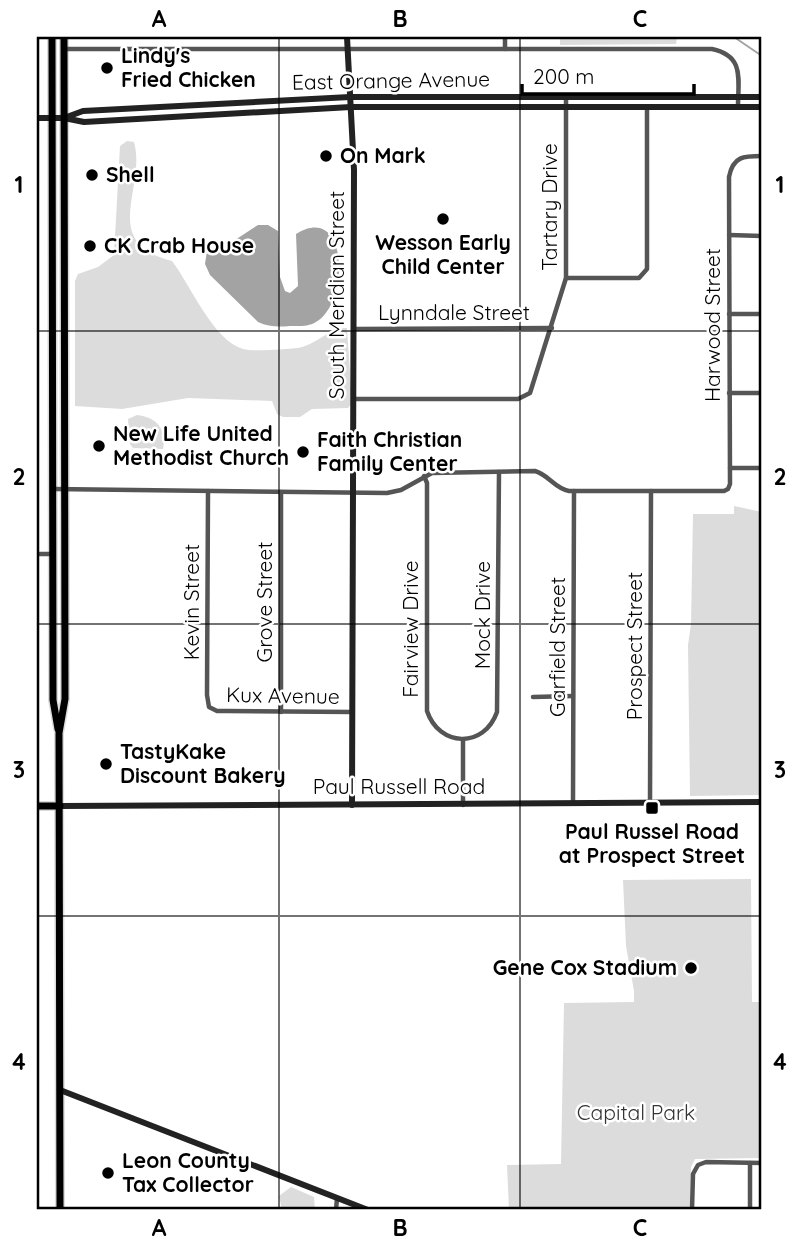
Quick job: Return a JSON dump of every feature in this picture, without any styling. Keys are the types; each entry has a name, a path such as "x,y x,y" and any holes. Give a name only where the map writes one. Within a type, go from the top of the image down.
{"main road":[{"path":"52,37 53,704 59,733"},
{"path":"60,1210 59,733 65,699 64,37"},
{"path":"54,604 65,604"},
{"path":"53,670 59,679 65,681"},
{"name":"Paul Russell Road","path":"37,806 60,806"}],"street":[{"name":"South Meridian Street","path":"347,37 354,170 352,805"},
{"path":"505,37 505,48"},
{"path":"64,49 712,48 728,54 736,64 738,107"},
{"name":"Tartary Drive","path":"354,399 519,399 527,395 536,377 566,278 566,96"},
{"name":"East Orange Avenue","path":"64,118 83,111 350,97 762,97"},
{"path":"566,278 629,279 639,278 644,274 647,261 647,106"},
{"name":"East Orange Avenue","path":"37,118 64,118 84,122 351,107 762,107"},
{"name":"Harwood Street","path":"651,491 728,489 729,177 735,162 743,158 762,156"},
{"path":"729,235 762,236"},
{"path":"729,314 762,314"},
{"name":"Lynndale Street","path":"355,329 552,328"},
{"path":"729,393 762,393"},
{"path":"730,468 762,468"},
{"path":"53,489 395,492 424,476 441,472 541,472 558,488 574,491 651,491"},
{"name":"Mock Drive","path":"463,740 479,736 497,712 499,472"},
{"name":"Fairview Drive","path":"424,476 427,483 427,711 430,719 440,729 455,739 463,740"},
{"name":"Kevin Street","path":"208,491 207,695 213,710"},
{"name":"Garfield Street","path":"573,803 574,491"},
{"name":"Prospect Street","path":"650,802 651,491"},
{"name":"Grove Street","path":"281,492 281,712"},
{"path":"37,554 54,554"},
{"path":"533,697 573,696"},
{"name":"Kux Avenue","path":"213,710 353,712"},
{"path":"463,740 463,805"},
{"name":"Paul Russell Road","path":"60,806 762,802"},
{"path":"60,1090 368,1210"},
{"path":"692,1210 695,1168 706,1162 762,1163"},
{"path":"750,1163 750,1210"},
{"path":"336,1210 337,1198"}],"green space":[{"path":"560,37 677,37 676,44 560,45"},
{"path":"127,141 134,142 136,160 130,212 131,227 137,241 150,252 172,261 212,324 232,344 243,349 298,348 335,330 347,328 352,403 348,408 312,409 300,417 283,417 277,414 272,401 188,398 122,409 75,406 75,281 78,274 98,267 114,255 120,146"},
{"path":"137,415 150,418 159,425 164,442 163,449 133,448 130,444 128,419"},
{"path":"734,506 762,512 762,795 690,796 688,645 691,624 693,514 734,514"},
{"name":"Capital Park","path":"751,879 752,1002 762,1002 762,1158 695,1159 691,1167 690,1210 509,1210 507,1165 561,1164 564,1003 634,1002 626,946 623,880"},
{"path":"291,1187 314,1197 315,1210 282,1210 279,1196"}],"shaded area":[{"path":"258,225 268,225 278,231 280,277 285,291 290,293 298,286 296,234 313,228 326,231 335,242 339,258 339,277 335,296 327,311 316,322 306,325 270,326 258,322 210,275 205,264 207,251 235,240"}],"waterway":[{"path":"734,37 762,56"}],"place":[{"name":"Lindy's Fried Chicken","path":"107,68"},
{"name":"On Mark","path":"326,156"},
{"name":"Shell","path":"92,175"},
{"name":"Wesson Early Child Center","path":"443,219"},
{"name":"CK Crab House","path":"90,246"},
{"name":"New Life United Methodist Church","path":"99,446"},
{"name":"Faith Christian Family Center","path":"303,452"},
{"name":"TastyKake Discount Bakery","path":"106,764"},
{"name":"Paul Russel Road at Prospect Street","path":"652,808"},
{"name":"Gene Cox Stadium","path":"691,968"},
{"name":"Leon County Tax Collector","path":"108,1173"}]}
